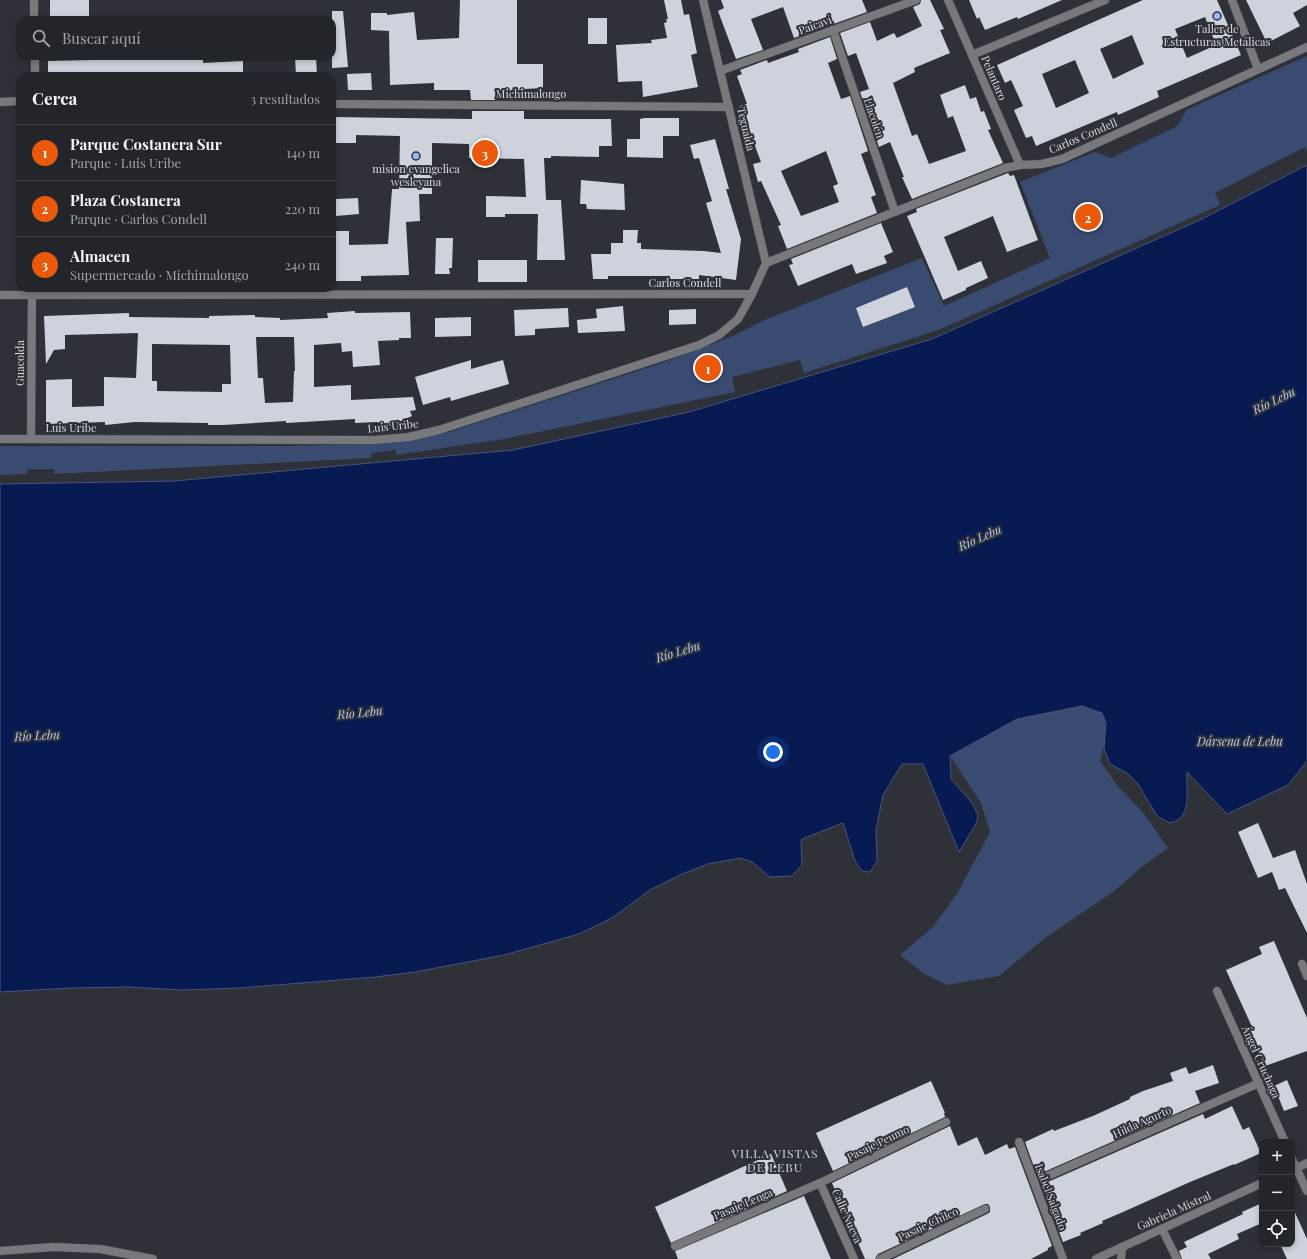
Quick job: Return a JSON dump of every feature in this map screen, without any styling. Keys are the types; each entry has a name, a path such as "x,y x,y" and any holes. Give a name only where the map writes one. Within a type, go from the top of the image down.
{"street":[{"path":"34,0 34,16"},
{"name":"Tegualda","path":"703,0 766,263"},
{"name":"Paicaví","path":"720,71 916,0"},
{"name":"Pelantaro","path":"948,0 1020,165"},
{"path":"972,55 1105,0"},
{"path":"1232,0 1258,69"},
{"name":"Llacolén","path":"832,30 895,212"},
{"name":"Carlos Condell","path":"766,263 1005,168 1020,165 1042,164 1062,159 1307,47"},
{"path":"35,60 35,72"},
{"path":"0,102 16,101"},
{"name":"Michimalongo","path":"336,104 729,107"},
{"path":"752,294 766,263"},
{"name":"Carlos Condell","path":"0,295 23,292"},
{"name":"Guacolda","path":"30,438 31,292"},
{"name":"Carlos Condell","path":"271,292 752,294"},
{"name":"Luis Uribe","path":"0,439 375,440 409,437 439,430 699,345 719,335 738,319 752,294"},
{"path":"1302,964 1307,976"},
{"name":"Ángel Cruchaga","path":"1217,991 1283,1139"},
{"name":"Hilda Agurto","path":"1034,1182 1258,1083"},
{"name":"Pasaje Peumo","path":"820,1183 946,1122"},
{"name":"Isabel Salgado","path":"1019,1142 1063,1259"},
{"path":"1295,1169 1307,1163"},
{"path":"1295,1171 1307,1191"},
{"name":"Pasaje Lenga","path":"675,1246 820,1183"},
{"name":"Calle Nueva","path":"820,1183 854,1259"},
{"name":"Gabriela Mistral","path":"1096,1259 1259,1184"},
{"name":"Pasaje Chilco","path":"880,1259 986,1209"},
{"path":"1162,1229 1177,1259"},
{"path":"1121,1259 1122,1247"},
{"path":"0,1251 53,1248 100,1249 153,1259"}],"shaded area":[{"path":"1307,56 1307,152 1305,147 1215,193 1220,205 941,329 804,373 800,360 732,377 735,392 504,439 396,455 396,450 371,453 371,458 54,474 54,469 28,469 27,474 0,475 0,446 287,446 390,443 449,432 662,363 733,336 767,319 922,258 944,306 1050,258 1020,182 1095,152 1111,158 1178,126 1186,110"},
{"path":"1083,706 1102,713 1104,719 1106,726 1106,737 1100,761 1116,784 1145,815 1168,848 1143,866 1113,892 1045,938 999,976 947,985 923,973 900,955 933,927 958,892 990,832 981,803 950,756 1017,719"}],"water":[{"path":"1307,165 1307,761 1288,785 1227,814 1187,772 1187,804 1185,810 1179,819 1170,823 1157,816 1138,784 1127,773 1110,764 1104,749 1106,723 1102,713 1082,706 1017,719 950,756 951,779 972,803 978,815 977,822 959,852 923,764 902,764 883,795 876,830 877,860 870,872 862,871 855,861 843,823 802,839 802,865 792,876 770,877 752,862 740,858 708,864 682,874 650,890 612,918 579,934 504,955 415,972 375,977 240,988 181,990 129,987 71,988 0,992 0,484 174,481 513,450 689,412 932,339 1200,220"}],"building":[{"path":"50,0 89,0 89,16 50,16"},
{"path":"460,0 517,0 517,64 543,64 543,88 524,89 524,100 471,100 470,90 434,90 434,83 390,85 389,31 371,30 371,13 387,13 387,15 414,12 417,40 459,38"},
{"path":"664,0 681,0 684,15 689,14 697,53 691,55 698,87 643,97 642,81 618,82 616,45 652,43 651,40 667,38 664,23 667,22 666,19 668,19"},
{"path":"721,0 862,0 867,12 794,38 783,7 751,19 763,50 736,59 718,11 724,8"},
{"path":"921,0 930,0 944,29 940,30 950,53 914,68 915,72 893,83 912,136 917,134 929,164 966,151 953,116 948,118 940,95 965,85 970,99 976,97 981,112 984,111 991,129 988,130 1003,163 912,199 902,177 904,177 890,142 879,147 860,92 869,89 856,53 848,56 840,33 870,22 877,41 894,33 897,38 922,26 913,7 920,4"},
{"path":"969,0 1062,0 1018,19 1017,17 985,30 979,17 977,19"},
{"path":"1143,0 1217,0 1241,55 1157,91 1159,97 1118,115 1117,112 1036,146 1032,136 1026,138 1014,110 1023,106 1011,80 1005,83 997,65","holes":["1205,17 1216,45 1187,58 1175,29","1132,35 1144,64 1113,79 1100,49","1075,60 1089,93 1056,108 1042,74"]},
{"path":"1246,0 1307,0 1307,5 1293,13 1300,26 1267,43"},
{"path":"332,11 343,11 348,67 332,68 332,60 336,60 336,16 332,16"},
{"path":"588,18 607,18 607,44 588,44"},
{"path":"830,37 837,59 828,63 841,99 850,96 868,151 861,154 876,195 871,197 877,213 787,249 778,226 781,225 761,181 758,182 753,164 761,162 740,106 747,104 737,76 742,74 740,70 767,60 768,63 799,52 798,49","holes":["826,151 838,184 833,186 839,202 801,216 781,171"]},
{"path":"203,60 203,63 243,61 243,72 48,72 48,61"},
{"path":"295,60 316,60 317,72 296,72"},
{"path":"371,73 372,90 348,90 347,74"},
{"path":"472,111 524,111 524,119 611,119 612,146 599,146 599,157 551,156 551,158 544,158 546,200 561,200 565,260 537,260 538,214 505,214 505,217 486,217 486,196 526,197 524,159 469,158 469,144 432,143 432,194 419,194 420,221 406,222 409,275 361,276 361,281 336,281 336,231 349,231 349,245 388,244 392,189 399,189 400,136 356,135 356,143 336,143 336,117 472,119"},
{"path":"679,118 679,136 663,136 663,158 627,157 627,139 640,139 640,119"},
{"path":"715,139 729,189 726,189 741,239 736,280 699,275 699,279 667,279 667,276 608,276 608,279 593,279 591,254 611,254 611,243 623,243 623,230 638,230 637,243 641,243 641,249 721,253 706,203 712,201 699,158 694,159 690,145"},
{"path":"1008,173 1010,176 1014,175 1038,240 1007,252 993,216 944,237 958,271 981,261 988,278 943,300 907,216 917,212 916,209"},
{"path":"581,180 624,184 625,210 587,209 586,204 580,204"},
{"path":"358,198 359,214 336,216 336,199"},
{"path":"881,223 893,252 884,256 887,263 856,274 852,264 798,286 789,265 793,264 791,259"},
{"path":"436,238 453,238 452,268 449,268 450,274 435,274"},
{"path":"478,260 527,260 527,282 478,282"},
{"path":"907,287 915,307 863,327 856,308"},
{"path":"623,306 625,331 578,333 577,320 597,318 596,309"},
{"path":"568,308 569,327 535,329 535,335 515,336 514,310"},
{"path":"696,309 696,324 669,325 669,310"},
{"path":"355,311 355,313 410,312 411,338 378,341 380,365 353,367 352,351 342,352 341,343 314,345 314,387 351,385 351,400 413,397 416,410 410,411 412,416 390,426 377,422 355,423 355,419 223,425 208,425 208,423 135,422 105,425 105,422 46,424 46,380 72,379 72,407 104,406 104,377 136,378 138,333 65,335 65,349 54,350 46,364 44,316 129,313 129,317 209,318 209,316 255,315 255,317 280,318 280,320 328,318 327,313","holes":["256,337 294,337 295,371 293,402 265,403 263,378 258,378","152,344 230,345 231,384 222,384 222,392 157,391 157,381 152,381"]},
{"path":"471,317 471,336 435,337 435,318"},
{"path":"471,360 471,369 503,360 509,384 451,401 450,397 423,405 415,377"},
{"path":"1258,823 1273,858 1295,850 1307,884 1307,933 1285,888 1279,890 1272,872 1258,878 1238,832"},
{"path":"1274,941 1307,1018 1307,1051 1265,1066 1249,1031 1253,1029 1226,970 1262,954 1259,947"},
{"path":"1213,1065 1219,1083 1195,1091 1200,1103 1037,1175 1025,1142 1053,1129 1054,1131 1093,1116 1130,1099 1130,1097 1143,1091 1173,1081 1170,1073 1186,1067 1189,1074"},
{"path":"1287,1080 1298,1106 1284,1111 1274,1086"},
{"path":"931,1081 945,1113 945,1117 833,1171 816,1133"},
{"path":"1232,1106 1243,1130 1249,1127 1259,1149 1259,1154 1190,1182 1102,1221 1103,1223 1080,1233 1081,1235 1063,1242 1041,1185 1203,1114 1205,1119"},
{"path":"950,1126 958,1146 977,1137 985,1155 1007,1144 1009,1149 1015,1147 1052,1246 1048,1248 1048,1250 1031,1259 893,1259 987,1214 990,1212 990,1207 988,1204 985,1204 878,1254 875,1259 865,1259 832,1183"},
{"path":"771,1154 787,1191 671,1243 655,1207"},
{"path":"804,1196 831,1259 678,1259 675,1251"},
{"path":"1259,1204 1259,1224 1237,1234 1239,1239 1208,1254 1211,1259 1182,1259 1179,1251 1187,1247 1184,1242 1243,1214 1242,1212"},
{"path":"1295,1213 1307,1239 1307,1259 1287,1259 1281,1247 1295,1247"}],"place":[{"name":"Taller de Estructuras Metálicas","path":"1217,16"},
{"name":"Almacen","path":"485,153"},
{"name":"mision evangelica wesleyana","path":"416,156"},
{"name":"Plaza Costanera","path":"1088,217"},
{"name":"Parque Costanera Sur","path":"708,368"}],"district":[{"name":"VILLA VISTAS DE LEBU","path":"775,1161"}],"water label":[{"name":"Río Lebu","path":"1274,401"},
{"name":"Río Lebu","path":"980,538"},
{"name":"Río Lebu","path":"678,652"},
{"name":"Río Lebu","path":"360,713"},
{"name":"Río Lebu","path":"37,736"},
{"name":"Dársena de Lebu","path":"1240,742"}]}
